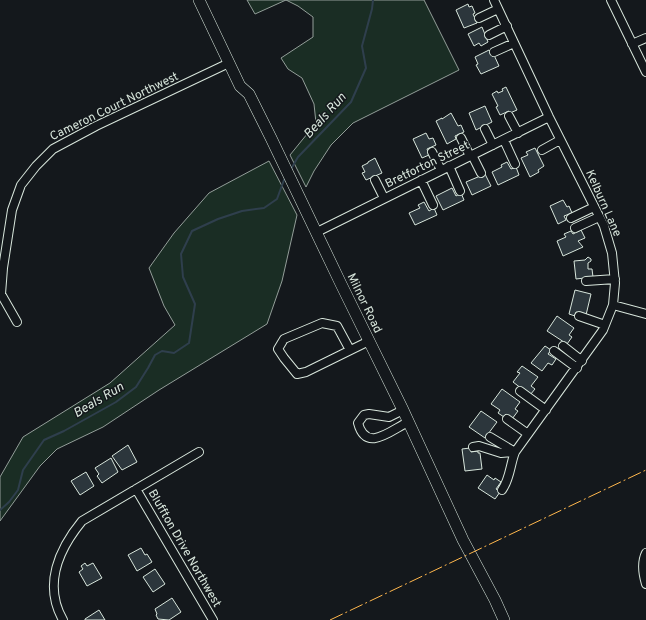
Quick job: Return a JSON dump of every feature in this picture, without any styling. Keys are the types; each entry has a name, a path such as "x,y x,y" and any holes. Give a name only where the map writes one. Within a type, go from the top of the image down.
{"main road":[{"name":"Milnor Road","path":"199,0 240,86 249,94 403,410 460,534 504,620"}],"street":[{"name":"Kelburn Lane","path":"494,0 560,140 604,226 612,253 615,279 613,305 603,330 515,452 510,466 507,482 502,490"},
{"path":"611,0 646,72"},
{"path":"479,18 498,8"},
{"path":"489,35 507,26"},
{"path":"632,44 646,38"},
{"path":"494,52 514,42"},
{"name":"Cameron Court Northwest","path":"17,322 1,294 2,268 12,210 21,185 36,166 53,149 96,126 229,63"},
{"path":"509,116 518,133"},
{"name":"Bretforton Street","path":"316,232 549,117"},
{"path":"485,129 493,145"},
{"path":"461,138 481,173"},
{"path":"504,140 515,164"},
{"path":"542,150 560,140"},
{"path":"432,152 441,170"},
{"path":"449,166 460,191"},
{"path":"374,180 384,198"},
{"path":"421,180 433,205"},
{"path":"571,218 594,207"},
{"path":"575,228 599,217"},
{"path":"586,281 615,279"},
{"path":"613,305 646,314"},
{"path":"579,316 605,325"},
{"path":"350,350 337,326 322,323 284,339 278,349 297,374 306,372 369,341"},
{"path":"563,346 582,361"},
{"path":"554,351 577,368"},
{"path":"520,391 546,410"},
{"path":"403,410 389,417 369,414 364,415 358,423 360,430 363,436 370,439 379,437 408,422"},
{"path":"507,419 528,434"},
{"path":"490,437 515,452"},
{"path":"472,447 480,446 501,453 515,452"},
{"path":"63,620 58,611 55,595 54,574 61,554 70,536 82,521 199,452"},
{"name":"Bluffton Drive Northwest","path":"136,489 213,620"},
{"path":"646,553 643,564 643,573 646,584"}],"green space":[{"path":"247,0 286,0 255,14"},
{"path":"286,0 424,0 459,70 353,123 331,145 314,171 306,187 290,155 316,123 314,104 302,78 288,69 281,58 313,37 313,17 298,6"},
{"path":"269,161 297,215 282,281 267,324 159,390 103,427 57,449 40,466 0,521 0,477 23,437 110,383 175,325 164,306 149,268 174,233 209,193"}],"building":[{"path":"468,4 469,7 472,6 475,13 473,14 477,23 464,28 456,10"},
{"path":"482,27 488,42 481,46 479,43 474,46 468,34"},
{"path":"489,50 492,56 494,55 499,66 481,74 476,65 478,64 475,57"},
{"path":"506,87 517,110 510,113 509,111 500,115 496,107 498,106 492,94 497,91 498,93 503,91 502,89"},
{"path":"485,106 492,122 476,130 469,113"},
{"path":"451,113 458,126 461,125 464,132 455,136 456,139 447,144 436,121"},
{"path":"426,133 429,139 433,138 436,145 427,149 429,155 422,158 413,139"},
{"path":"535,148 544,166 538,170 539,172 530,177 521,158 528,155 526,152"},
{"path":"375,158 382,173 366,180 362,173 365,172 362,166"},
{"path":"507,162 511,169 516,167 519,175 498,185 492,172 502,167 501,165"},
{"path":"485,174 491,186 472,195 466,182"},
{"path":"452,188 456,196 461,193 464,200 443,210 436,196"},
{"path":"563,200 567,207 569,206 572,213 564,216 566,220 558,224 550,206"},
{"path":"424,202 429,211 434,208 437,215 415,225 409,213 420,208 418,205"},
{"path":"581,230 585,238 578,241 583,247 563,256 557,241 566,237 564,234 571,231 573,234"},
{"path":"588,257 591,261 588,263 588,269 592,269 593,277 576,279 574,261 585,260"},
{"path":"575,290 591,294 586,315 576,312 575,316 569,314"},
{"path":"557,316 574,328 569,335 572,337 567,344 547,331"},
{"path":"545,346 551,350 548,354 556,359 552,365 548,363 542,371 531,363"},
{"path":"522,366 538,377 531,386 535,389 530,395 513,382 520,373 517,372"},
{"path":"502,389 520,402 515,409 518,411 512,419 506,414 504,417 498,413 500,410 491,404"},
{"path":"481,411 497,422 485,438 469,427"},
{"path":"128,445 137,462 122,470 112,456"},
{"path":"470,448 471,452 478,451 478,453 480,453 482,469 465,471 462,449"},
{"path":"111,458 118,472 102,483 97,476 99,474 95,468"},
{"path":"86,472 94,486 80,495 71,481"},
{"path":"487,475 494,480 495,478 501,482 496,489 500,492 495,499 478,488"},
{"path":"141,548 152,562 137,571 128,555"},
{"path":"85,563 87,566 93,563 102,578 87,586 79,572 83,569 81,566"},
{"path":"155,569 165,584 153,592 143,577"},
{"path":"172,598 181,612 169,620 158,619 155,609"},
{"path":"99,610 105,620 85,620 85,619"}],"waterway":[{"name":"Beals Run","path":"291,169 298,157 351,102 366,68 362,46 373,0"},
{"name":"Beals Run","path":"0,510 9,502 18,490 23,470 44,440 64,431 116,402 136,387 155,355 162,351 174,353 189,343 195,304 183,277 181,254 192,231 218,219 242,211 264,208 277,199 284,180"}],"power":[{"path":"330,620 646,470"}]}
